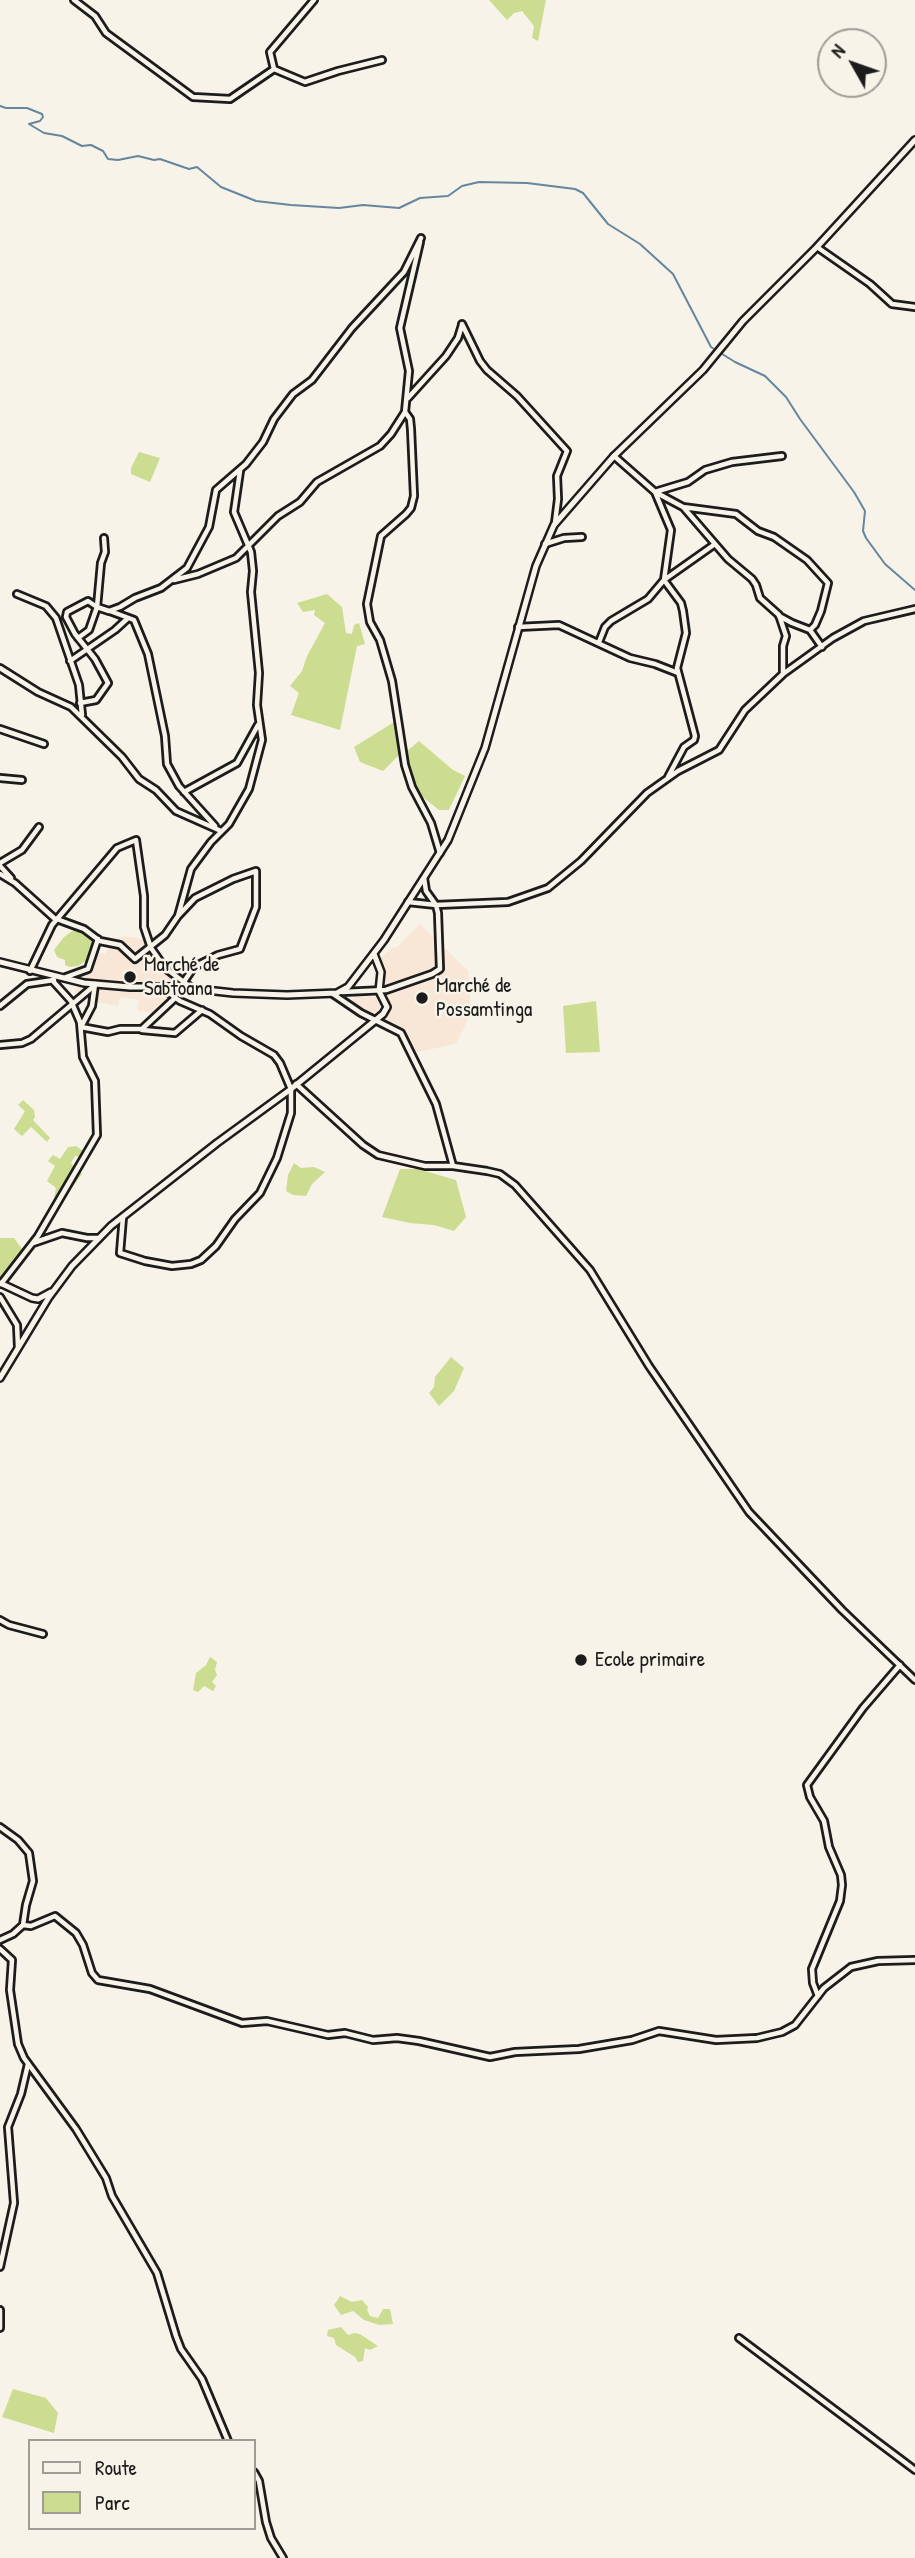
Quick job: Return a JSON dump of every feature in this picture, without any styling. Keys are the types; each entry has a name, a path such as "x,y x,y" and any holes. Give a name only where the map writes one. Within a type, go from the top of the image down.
{"street":[{"path":"75,0 94,16 106,33 193,96 230,99 274,69"},
{"path":"274,69 270,52 314,0"},
{"path":"274,69 305,82 382,60"},
{"path":"342,992 374,954 440,854 459,814 485,748 518,627 544,544 554,525 614,456 703,370 743,321 817,247 915,140"},
{"path":"109,611 135,597 158,590 191,563 209,527 216,490 240,470 259,448 274,419 293,394 312,380 352,328 404,272 421,238 417,265 400,328 408,371 405,412 380,446 317,482 300,502 278,516 256,536 249,547 225,563 198,575 172,581"},
{"path":"817,247 870,284 892,304 915,307"},
{"path":"407,399 446,356 458,338 462,324 487,370 517,396 567,451 557,476 558,499 554,525"},
{"path":"405,412 410,419 415,491 411,508 382,536 367,604 370,622 380,640 392,681 405,765 412,787 436,836 440,854"},
{"path":"614,456 656,492 683,506 736,514 758,531 774,537 807,560 828,583 821,611 815,625 810,629"},
{"path":"656,492 688,482 705,470 732,462 782,456"},
{"path":"178,916 191,869 229,824 249,789 262,740 257,705 258,673 251,592 253,571 249,547 234,512 236,483 240,470"},
{"path":"656,492 671,530 664,580 681,603 685,617 685,638 677,664 695,738 684,747 668,777"},
{"path":"683,506 736,567 752,579 757,585 760,598 779,615 810,629 822,647"},
{"path":"544,544 564,538 582,537"},
{"path":"78,638 89,630 97,607 105,552 104,538"},
{"path":"599,642 608,624 648,600 664,580 715,544"},
{"path":"17,594 46,607 56,618 79,685 82,716"},
{"path":"80,704 96,700 108,683 66,617 67,612 88,601 97,607 134,620 148,654 165,736 167,764 184,792 221,831"},
{"path":"408,902 436,905 508,902 548,888 581,861 647,793 668,777 719,750 745,710 783,674 833,638 864,621 915,609"},
{"path":"779,615 785,632 783,674"},
{"path":"69,661 127,619"},
{"path":"518,627 559,625 630,658 678,673"},
{"path":"0,668 38,692 69,705 122,757 139,779 156,790 176,811 221,831"},
{"path":"184,792 237,763 260,721"},
{"path":"0,729 44,744"},
{"path":"1,777 22,780"},
{"path":"39,827 22,850 0,864 44,911 58,920 84,929 98,939 120,945 135,959 165,935 178,916 204,892 256,871 256,907 240,948 194,967 183,983"},
{"path":"30,971 48,930 117,848 135,840 144,896 144,927 151,948 163,965 183,983 193,988"},
{"path":"0,874 15,883"},
{"path":"0,962 59,978 95,984 193,988 233,993 333,994 379,991 401,986 440,969 436,905 426,891 424,878"},
{"path":"0,1006 27,984 76,976 88,969 98,939"},
{"path":"0,1378 54,1291 72,1266 99,1238 216,1143 293,1087 377,1020 387,1008 379,991 381,972 374,954"},
{"path":"52,980 73,1004 81,1027 83,1058 94,1081 97,1135 32,1243 0,1284 33,1298 44,1297 54,1291"},
{"path":"0,1045 22,1043 31,1038 95,984"},
{"path":"81,1027 92,1006 95,984"},
{"path":"160,986 175,998 202,1010 274,1055 293,1087 378,1155 425,1166 500,1174 520,1190 590,1270 649,1366 749,1512 842,1610 915,1680"},
{"path":"333,994 401,1033 441,1118 453,1167"},
{"path":"142,1030 175,998"},
{"path":"81,1027 108,1032 120,1029 175,1034 202,1010"},
{"path":"122,1217 120,1253 172,1266 191,1264 205,1257 238,1215 260,1193 274,1165 291,1113 293,1087"},
{"path":"32,1243 62,1233 99,1238"},
{"path":"0,1297 17,1325 18,1350"},
{"path":"0,1620 43,1634"},
{"path":"818,1996 812,1969 840,1901 842,1885 841,1875 829,1847 824,1821 810,1797 807,1786 863,1708 900,1665"},
{"path":"0,1827 18,1840 29,1853 33,1881 23,1925 0,1940"},
{"path":"23,1925 31,1926 55,1916 76,1933 92,1973 98,1980 150,1989 242,2023 270,2021 328,2035 345,2033 373,2040 397,2038 450,2046 490,2057 515,2052 579,2049 632,2040 659,2031 705,2040 757,2038 782,2032 794,2025 824,1989 856,1964 915,1960"},
{"path":"0,1949 12,1960 10,1990 18,2044 28,2064 76,2129 106,2178 112,2196 157,2273 181,2349 202,2379 227,2439"},
{"path":"0,2267 14,2203 8,2127 28,2064"},
{"path":"0,2310 0,2328"},
{"path":"739,2338 915,2469"},
{"path":"256,2476 271,2538 283,2558"}],"shaded area":[{"path":"420,924 468,971 471,1013 456,1044 417,1052 404,1032 350,1004 354,996 385,997 384,976 377,961 393,947 395,949"},
{"path":"123,936 149,940 165,967 173,973 165,1005 160,1005 158,1014 137,1010 139,1000 120,997 118,1006 79,998 74,994 84,972 91,970 96,953 105,954 112,942"}],"green space":[{"path":"489,0 546,0 538,41 532,38 534,26 522,11 514,13 507,20"},
{"path":"139,452 160,458 150,482 131,474"},
{"path":"327,594 342,607 346,633 352,634 354,625 359,623 365,644 357,646 340,730 291,715 299,693 290,686 302,671 325,623 314,615 315,610 303,612 297,603"},
{"path":"399,719 403,751 383,771 360,762 354,747"},
{"path":"419,741 453,770 465,776 449,810 439,810 418,793 408,767 407,751"},
{"path":"75,929 84,930 93,938 95,944 92,957 78,966 70,967 65,965 65,960 57,957 54,950 64,937"},
{"path":"596,1001 600,1052 566,1053 563,1006"},
{"path":"23,1100 34,1110 33,1120 50,1138 47,1142 31,1127 22,1136 14,1129 25,1111 18,1105"},
{"path":"76,1146 86,1153 84,1157 75,1156 71,1163 82,1174 65,1197 54,1198 56,1188 47,1181 55,1166 48,1161 53,1155 60,1159 68,1147"},
{"path":"294,1163 301,1168 314,1167 325,1172 312,1184 306,1196 293,1195 286,1191 288,1175"},
{"path":"400,1169 418,1169 456,1180 466,1217 454,1231 382,1217"},
{"path":"0,1238 14,1238 23,1250 0,1277"},
{"path":"451,1357 464,1368 454,1391 439,1406 429,1393 434,1387 435,1377"},
{"path":"210,1657 217,1662 217,1675 212,1682 216,1686 213,1691 204,1686 198,1692 193,1690 196,1673 206,1665"},
{"path":"340,2296 352,2302 362,2300 368,2307 370,2316 378,2318 383,2309 390,2309 393,2324 379,2325 364,2320 353,2311 341,2315 334,2305"},
{"path":"341,2327 348,2335 360,2334 378,2346 370,2350 365,2348 363,2361 358,2362 355,2357 336,2345 334,2338 327,2336 328,2330"},
{"path":"13,2389 46,2398 58,2413 54,2433 2,2417"}],"waterway":[{"path":"0,106 27,108 42,114 40,121 29,124 44,133 62,136 82,146 91,145 103,151 108,159 138,156 160,159 189,169 197,167 221,187 256,201 339,208 363,205 399,208 420,198 448,196 462,186 479,182 527,183 575,189 583,193 608,224 640,244 673,274 711,347 765,376 786,397 865,511 863,531 866,538 885,564 915,590"}],"place":[{"name":"Marché de Sabtoana","path":"130,977"},
{"name":"Marché de Possamtinga","path":"422,998"},
{"name":"Ecole primaire","path":"581,1660"}]}
